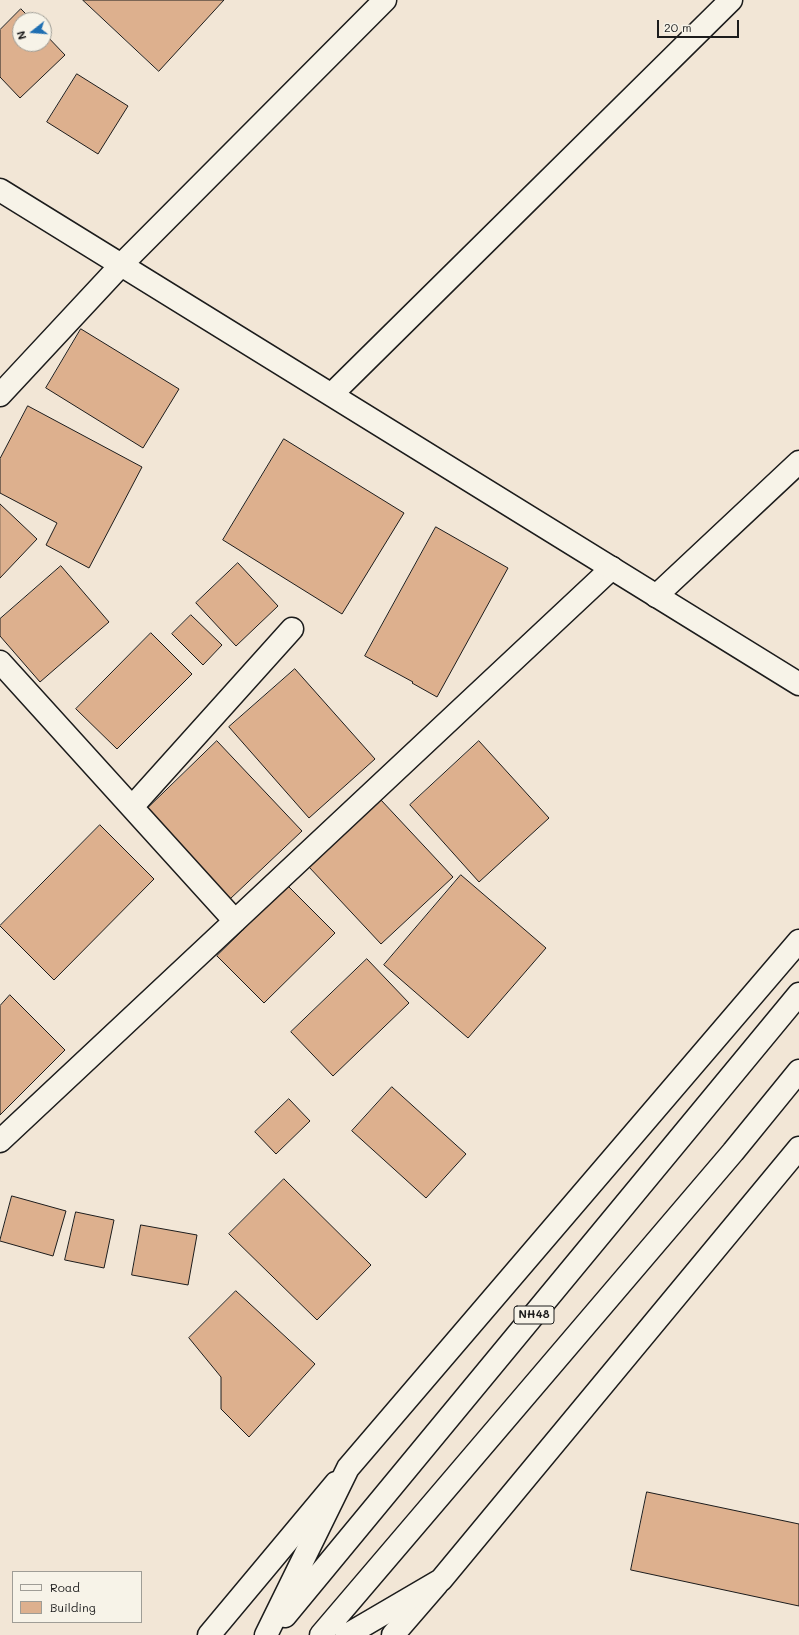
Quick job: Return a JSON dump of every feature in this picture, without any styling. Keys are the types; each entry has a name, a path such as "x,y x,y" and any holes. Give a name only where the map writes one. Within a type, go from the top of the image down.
{"main road":[{"path":"0,395 122,264 385,0"},
{"path":"332,394 732,0"},
{"path":"0,190 122,264 799,684"},
{"path":"656,596 799,462"},
{"path":"0,1141 612,568"},
{"path":"132,808 292,629"},
{"path":"0,662 235,921"},
{"path":"209,1635 348,1468 799,941"},
{"name":"NH48","path":"269,1635 799,994"},
{"path":"321,1635 733,1152 799,1071"},
{"path":"393,1635 441,1580 799,1148"},
{"path":"266,1635 348,1468"},
{"path":"347,1635 441,1580"}],"building":[{"path":"83,0 224,0 159,71"},
{"path":"12,18 12,52 52,52 52,41 65,55 20,98 0,77 0,30"},
{"path":"77,74 128,106 98,154 47,122"},
{"path":"81,329 179,389 143,448 46,388"},
{"path":"28,406 142,467 89,568 46,545 57,523 0,493 0,459"},
{"path":"284,439 404,513 342,614 223,540"},
{"path":"0,504 37,539 0,578"},
{"path":"436,527 508,568 437,697 365,656"},
{"path":"238,563 278,606 236,646 196,603"},
{"path":"61,566 109,622 40,682 0,636 0,619"},
{"path":"191,615 222,645 203,665 172,634"},
{"path":"151,633 192,674 117,749 76,709"},
{"path":"295,669 375,759 309,818 229,727"},
{"path":"217,741 302,831 230,899 146,810"},
{"path":"479,741 549,818 479,882 410,805"},
{"path":"381,800 453,877 381,944 309,867"},
{"path":"100,825 154,879 54,980 0,926"},
{"path":"461,875 546,948 468,1038 384,965"},
{"path":"288,886 335,933 264,1003 217,956"},
{"path":"367,959 409,1003 333,1076 291,1032"},
{"path":"10,995 65,1050 0,1115 0,1006"},
{"path":"392,1087 466,1154 426,1198 352,1131"},
{"path":"289,1099 310,1121 276,1154 255,1132"},
{"path":"284,1179 371,1265 317,1320 229,1234"},
{"path":"12,1196 66,1211 53,1256 0,1241"},
{"path":"76,1212 114,1220 104,1268 65,1260"},
{"path":"141,1225 197,1235 188,1285 132,1275"},
{"path":"236,1291 315,1364 249,1437 221,1409 221,1377 189,1338"},
{"path":"647,1492 799,1524 799,1606 631,1570"}]}
